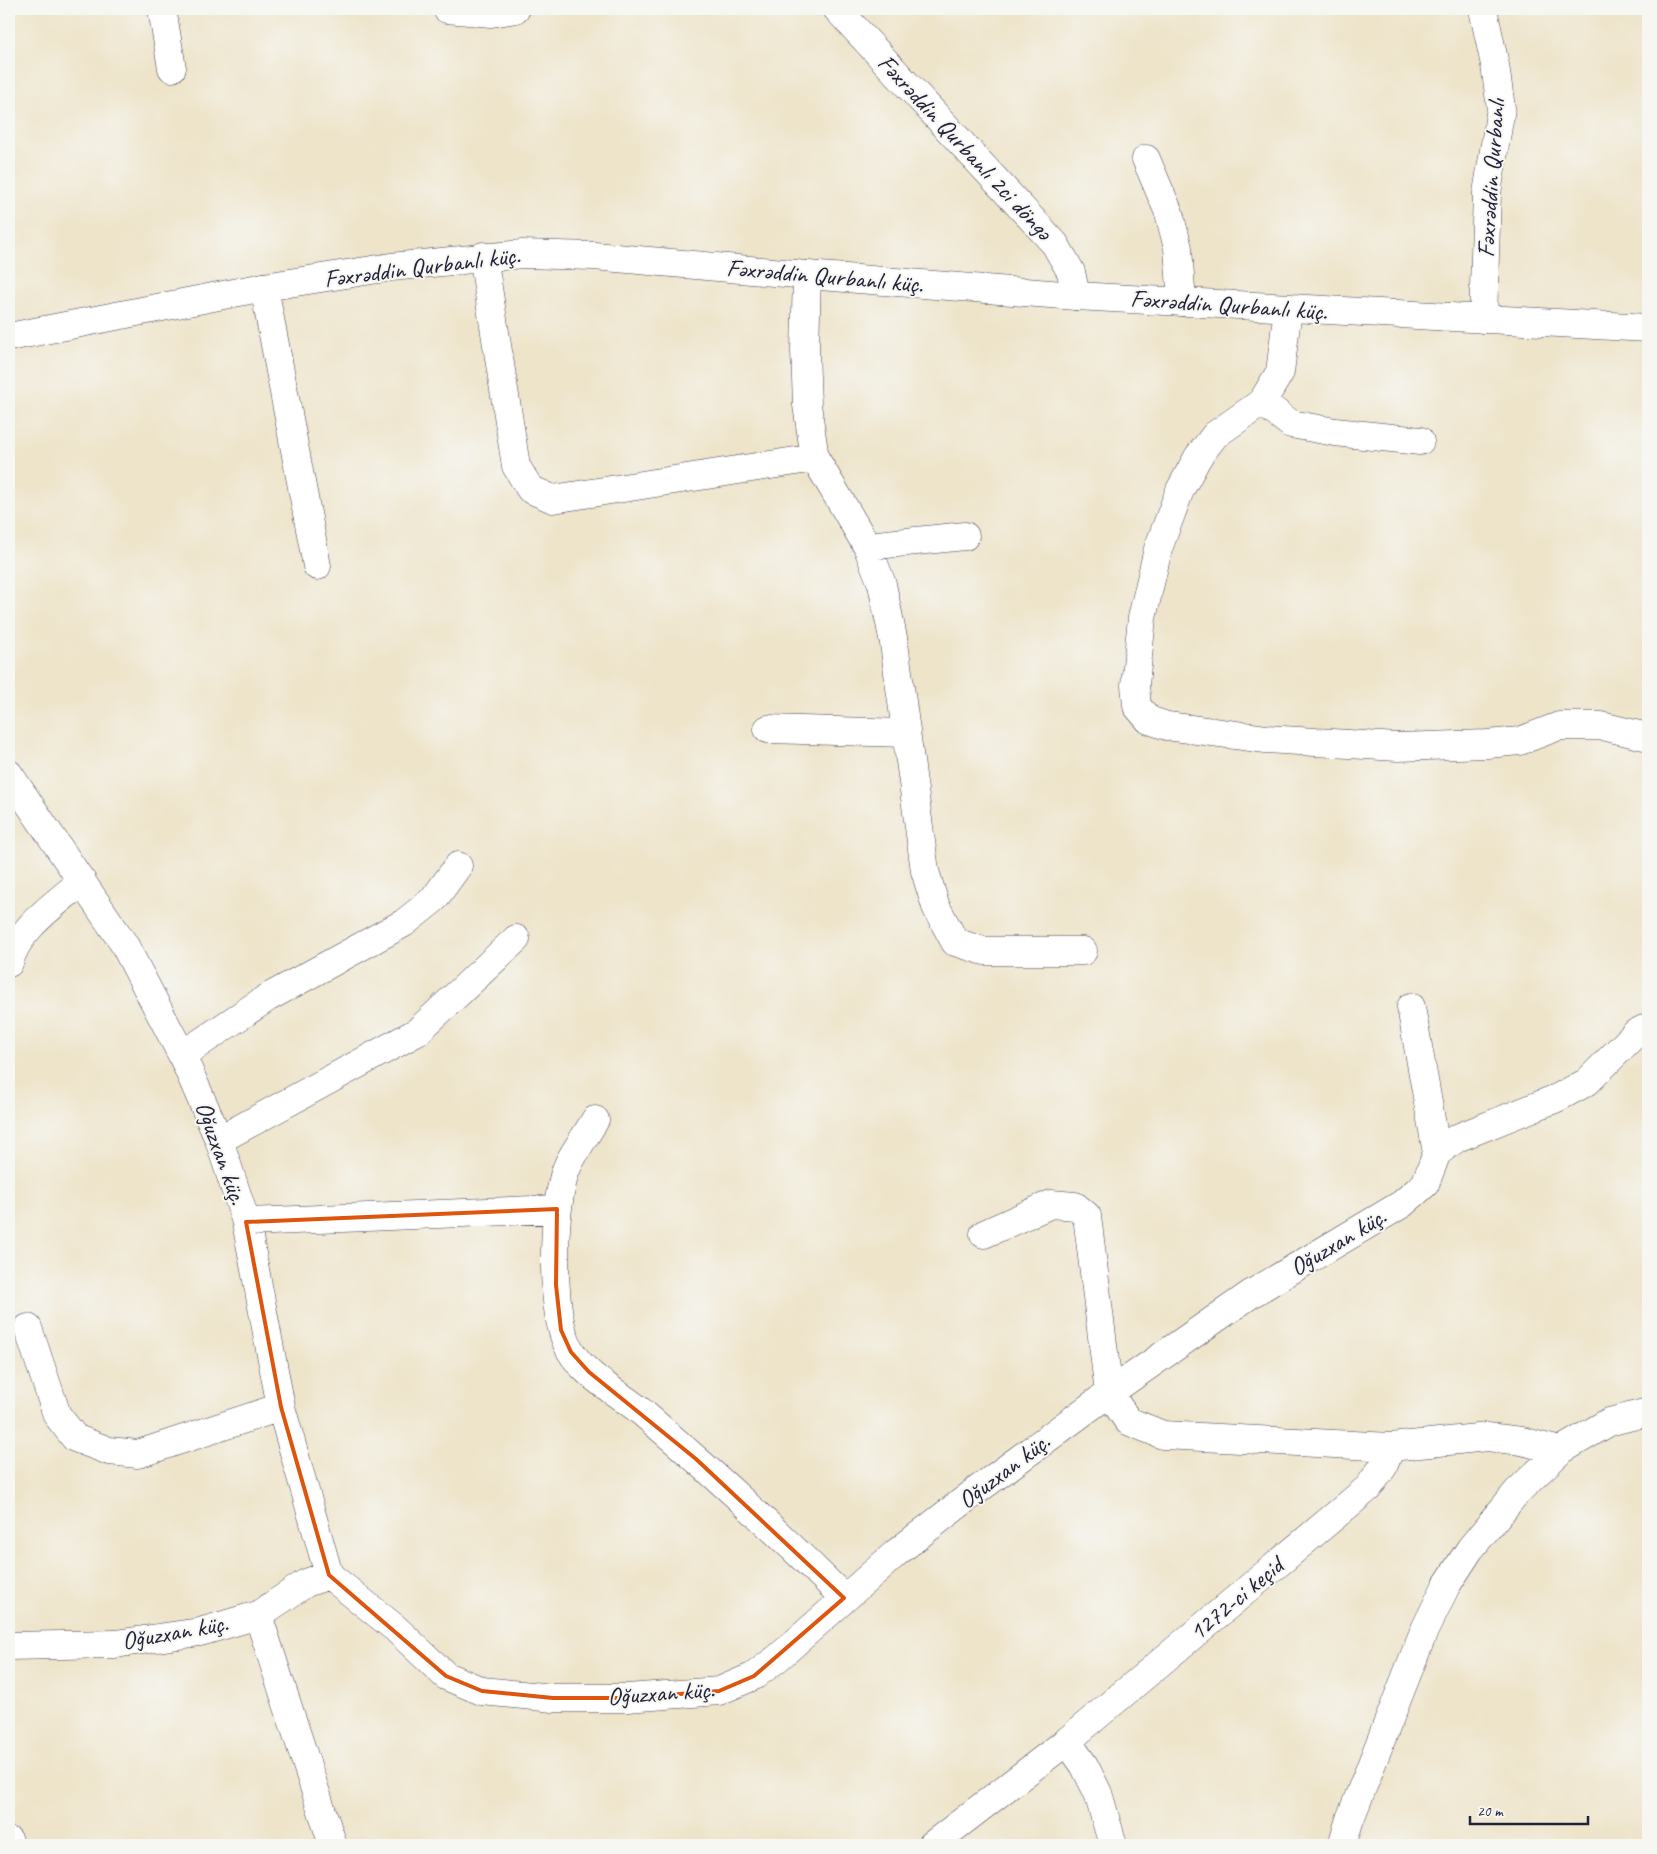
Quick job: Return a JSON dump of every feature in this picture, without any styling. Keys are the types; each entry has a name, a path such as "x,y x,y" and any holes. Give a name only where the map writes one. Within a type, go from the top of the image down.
{"street":[{"path":"162,9 172,68"},
{"path":"447,9 491,13 516,9"},
{"name":"Fəxrəddin Qurbanlı 2ci döngə","path":"838,9 1055,244 1071,272 1076,296"},
{"name":"Fəxrəddin Qurbanlı","path":"1483,9 1495,65 1501,108 1487,193 1483,319"},
{"path":"1146,159 1169,213 1178,248 1182,302"},
{"name":"Fəxrəddin Qurbanlı küç.","path":"9,336 264,287 391,267 483,256 522,254 594,256 1076,296 1648,328"},
{"path":"483,256 516,466 530,489 553,499 815,458"},
{"path":"807,275 805,350 807,405 815,458 867,546 882,584 894,643 925,871 936,907 955,942 984,951 1083,951"},
{"path":"264,287 317,566"},
{"path":"1288,309 1280,372 1262,402 1215,435 1198,457 1180,490 1158,549 1142,618 1135,685 1137,706 1149,720 1167,726 1266,739 1398,747 1520,741 1559,726 1602,726 1648,737"},
{"path":"1262,402 1291,424 1335,432 1420,441"},
{"path":"867,546 965,536"},
{"path":"768,729 905,733"},
{"name":"Oğuzxan küç.","path":"9,774 124,944 182,1055 219,1140 246,1222 281,1408 329,1575 395,1628 446,1676 482,1690 553,1698 627,1698 719,1690 754,1676 780,1657 896,1553 976,1491 1110,1393 1251,1294 1402,1204 1424,1184 1437,1153"},
{"path":"182,1055 267,998 404,923 434,899 458,866"},
{"path":"9,963 12,952 29,928 82,881"},
{"path":"219,1140 417,1032 516,939"},
{"path":"1411,1007 1437,1153 1457,1138 1557,1098 1587,1082 1636,1033 1648,1028"},
{"path":"595,1120 564,1174 557,1209 556,1284 561,1330 571,1352 589,1372 643,1413 696,1459 844,1598"},
{"path":"984,1234 1051,1204 1075,1206 1087,1216 1110,1393 1128,1421 1163,1436 1391,1446 1487,1437 1522,1441 1560,1451"},
{"path":"246,1222 557,1209"},
{"path":"28,1328 57,1415 75,1438 109,1451 138,1454 281,1408"},
{"path":"1342,1845 1350,1819 1424,1631 1446,1586 1470,1549 1517,1492 1560,1451 1609,1422 1648,1412"},
{"name":"1272-ci keçid","path":"932,1845 1067,1741 1368,1488 1383,1467 1391,1446"},
{"name":"Oğuzxan küç.","path":"9,1646 114,1644 200,1632 258,1615 306,1583 329,1575"},
{"path":"258,1615 333,1845"},
{"path":"1067,1741 1084,1765 1098,1793 1113,1845"},
{"path":"9,1841 10,1845"}],"highlighted area":[{"path":"557,1209 556,1285 561,1330 571,1352 589,1372 696,1459 844,1598 754,1676 719,1691 627,1698 553,1698 482,1691 446,1676 329,1575 281,1407 246,1222"}]}
